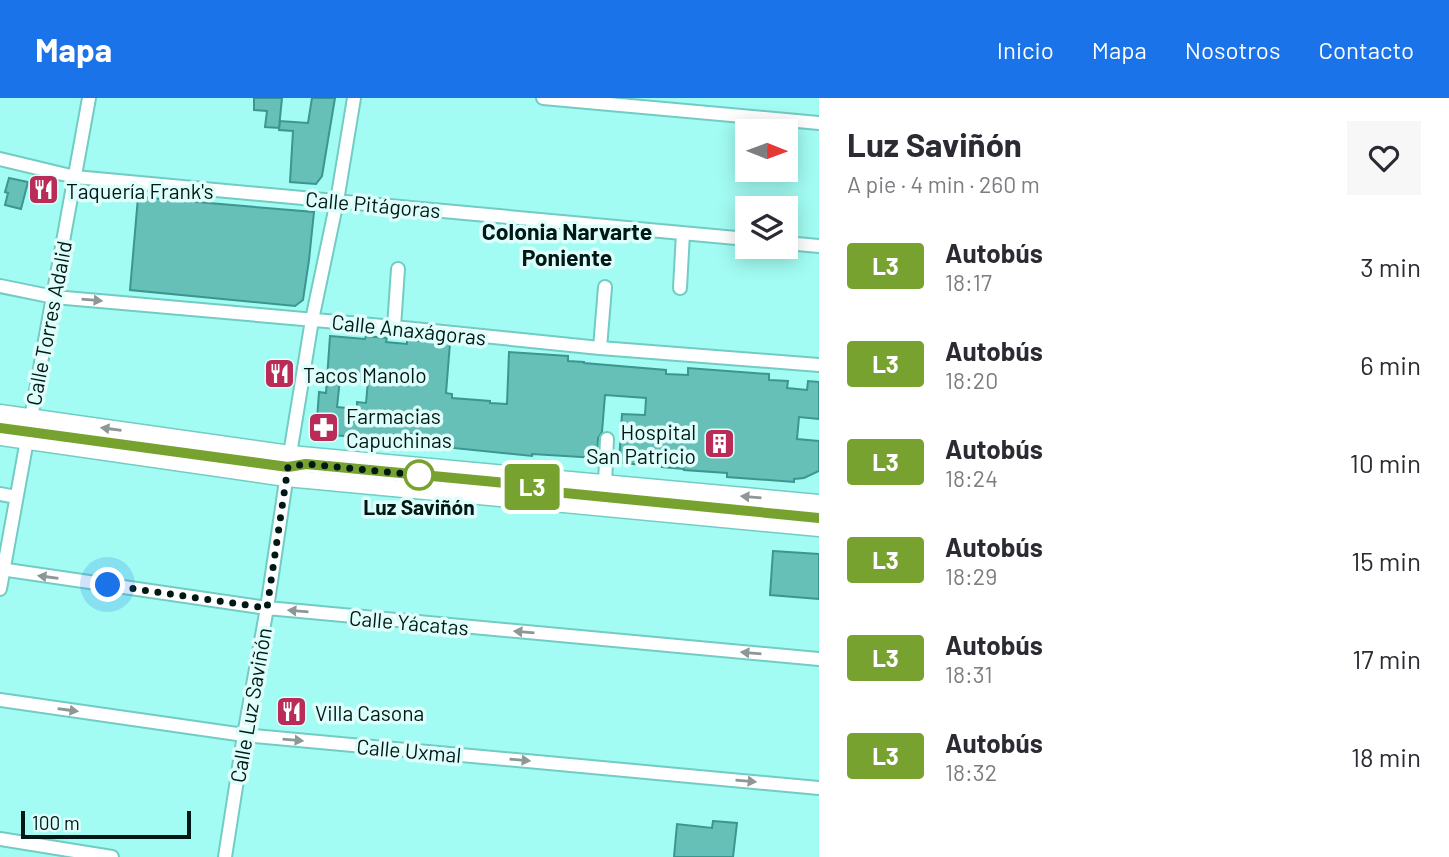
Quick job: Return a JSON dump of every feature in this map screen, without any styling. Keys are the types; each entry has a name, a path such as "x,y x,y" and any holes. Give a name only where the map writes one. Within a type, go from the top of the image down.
{"main road":[{"path":"0,413 28,430 288,467 819,528"},
{"path":"0,438 28,430 288,467 605,483 819,503"}],"street":[{"name":"Calle Torres Adalid","path":"0,589 1,570 89,98"},
{"name":"Calle Luz Saviñón","path":"225,857 312,320 337,201 354,98"},
{"path":"543,98 819,123"},
{"name":"Calle Pitágoras","path":"0,159 75,177 735,238"},
{"path":"680,288 683,233"},
{"path":"798,244 819,246"},
{"path":"394,327 398,269"},
{"name":"Calle Anaxágoras","path":"0,286 54,297 600,348 819,365"},
{"path":"600,348 605,287"},
{"path":"0,428 28,430"},
{"path":"605,483 607,439"},
{"path":"288,467 306,464 527,485 544,491 819,518"},
{"path":"0,494 16,497"},
{"name":"Calle Yácatas","path":"1,570 267,608 819,659"},
{"name":"Calle Uxmal","path":"0,700 244,735 819,788"},
{"path":"0,839 112,857"}],"building":[{"path":"254,98 282,98 279,128 265,127 267,111 254,110"},
{"path":"312,98 335,98 322,176 316,184 290,182 293,131 279,130 280,121 308,123"},
{"path":"9,178 28,182 21,209 5,205"},
{"path":"138,197 314,212 303,300 295,306 130,290"},
{"path":"330,336 387,338 386,342 407,344 407,340 450,343 446,393 452,394 452,398 490,403 507,404 509,352 568,356 568,361 666,370 666,374 688,375 688,368 769,374 769,380 788,381 787,388 807,390 808,381 819,382 819,419 799,417 797,439 819,441 819,471 794,479 794,482 727,477 727,473 619,463 622,414 645,415 646,398 605,395 597,458 532,456 453,448 454,445 426,442 426,435 404,433 403,440 316,434 319,392 326,393","holes":["340,379 368,381 366,403 357,402 357,409 337,407"]},
{"path":"773,551 819,554 819,599 770,595"},
{"path":"713,821 737,823 733,857 674,857 677,824 712,828"}],"bus line":[{"name":"L3","path":"0,428 288,467 306,464 527,485 544,491 819,518"}],"place":[{"name":"Taquería Frank's","path":"43,190"},
{"name":"Tacos Manolo","path":"280,374"},
{"name":"Farmacias Capuchinas","path":"323,427"},
{"name":"Hospital San Patricio","path":"719,443"},
{"name":"Luz Saviñón","path":"419,475"},
{"name":"Villa Casona","path":"292,712"}],"district":[{"name":"Colonia Narvarte Poniente","path":"567,244"}],"route":[{"path":"108,585 267,608 288,467 306,464 419,475"}]}
